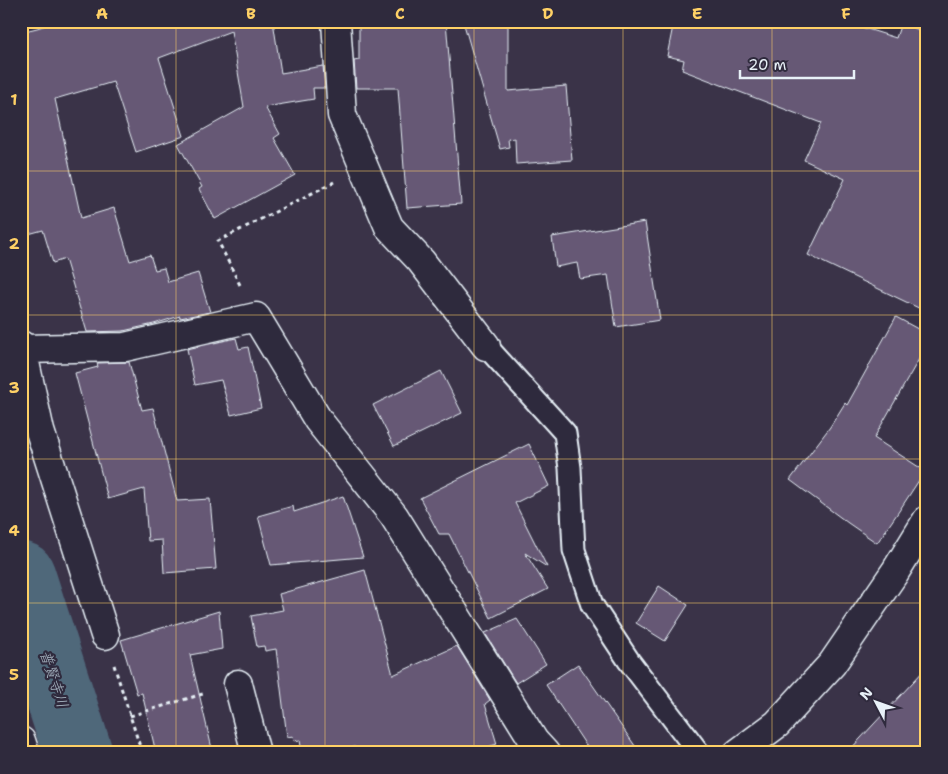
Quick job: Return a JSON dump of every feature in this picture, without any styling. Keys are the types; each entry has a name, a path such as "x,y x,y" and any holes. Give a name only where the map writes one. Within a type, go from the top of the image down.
{"street":[{"path":"336,21 342,115 388,226 421,261 486,346"},
{"path":"105,635 40,431 22,347 125,347 256,317 318,420 394,516 542,752"},
{"path":"738,753 777,724 832,664 895,572 927,520"},
{"path":"238,684 256,753"},
{"path":"21,741 25,753"}],"lane":[{"path":"486,346 565,433 570,468 574,550 592,605 629,661 699,753"}],"path":[{"path":"256,317 218,241 363,167"},
{"path":"105,635 142,753"},
{"path":"130,716 238,684"}],"building":[{"path":"59,21 273,21 281,73 323,66 325,88 313,88 314,99 265,107 280,134 274,138 295,175 215,219 199,189 202,187 178,144 244,107 231,31 159,58 184,136 136,152 113,82 55,99 81,218 114,208 130,261 150,255 155,270 164,268 168,282 198,273 210,312 180,318 180,316 123,331 87,332 65,259 53,263 43,230 21,236 21,32"},
{"path":"359,21 446,21 461,204 407,208 398,88 356,88 354,61 359,60"},
{"path":"463,21 508,21 508,91 566,86 572,160 516,164 515,138 508,139 509,147 500,149"},
{"path":"674,21 842,21 896,38 901,23 927,33 927,312 808,255 845,179 804,160 821,123 682,70 684,60 667,56"},
{"path":"645,222 660,320 616,327 608,275 580,279 577,263 556,267 552,237"},
{"path":"896,317 927,334 927,345 874,438 925,471 877,543 790,480 830,427 845,403 847,405"},
{"path":"236,338 239,349 248,347 261,408 231,415 221,380 195,385 187,349"},
{"path":"129,362 142,410 153,408 177,501 210,499 216,569 164,573 162,540 148,541 144,489 108,499 75,373 98,367 97,363"},
{"path":"441,371 462,413 394,446 373,405"},
{"path":"529,444 549,486 515,503 547,567 525,553 548,589 491,618 449,534 439,534 420,498"},
{"path":"343,496 363,557 271,565 258,516 293,506 294,512"},
{"path":"365,570 393,675 457,646 490,700 485,704 497,744 469,753 356,753 355,747 321,753 302,753 300,740 294,741 293,736 287,737 276,649 265,651 264,646 257,647 251,616 283,610 279,594"},
{"path":"659,586 688,605 665,641 636,623"},
{"path":"219,611 222,649 190,655 213,753 156,753 142,693 137,694 121,640"},
{"path":"517,619 546,664 516,683 485,633"},
{"path":"578,664 640,753 591,753 546,685"},
{"path":"927,667 927,753 847,753"}],"waterway":[{"name":"普賢寺川","path":"21,576 78,753"}]}
